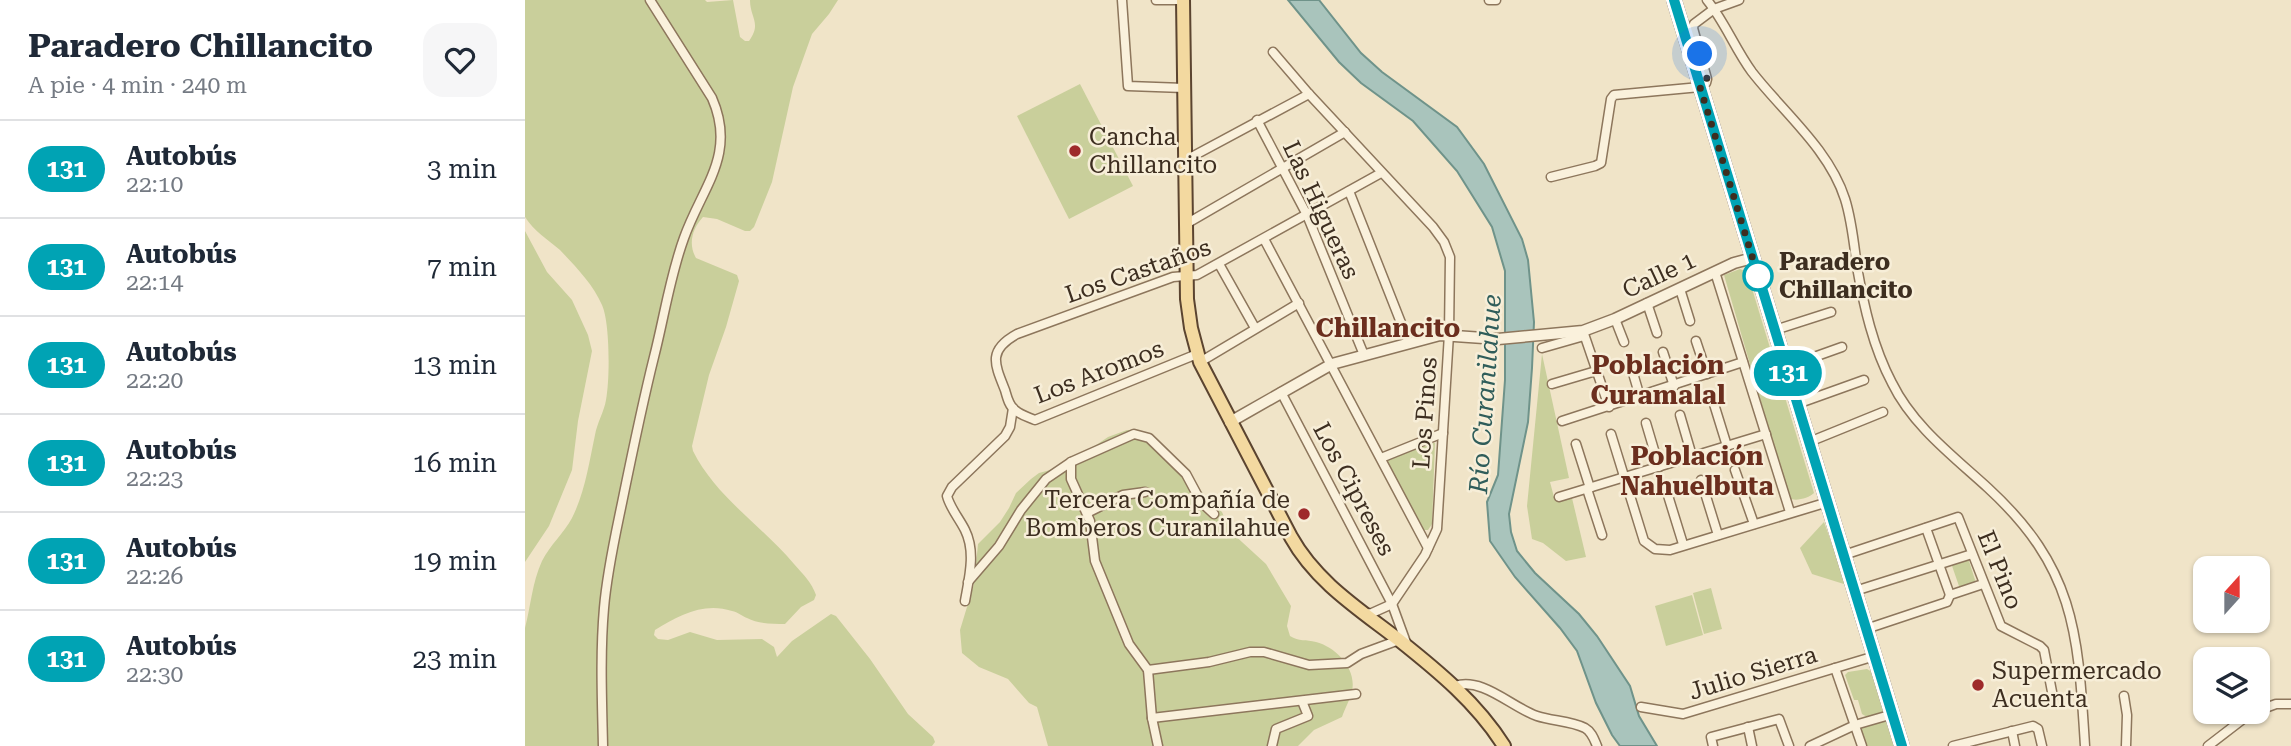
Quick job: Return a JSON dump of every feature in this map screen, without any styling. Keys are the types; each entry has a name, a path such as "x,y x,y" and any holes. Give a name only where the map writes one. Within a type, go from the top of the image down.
{"main road":[{"path":"1183,0 1186,276 1189,313 1199,358 1301,554 1325,581 1455,686 1486,719 1504,746"},
{"path":"1674,0 1902,746"}],"street":[{"path":"603,746 603,625 612,552 649,379 680,252 688,227 717,165 722,142 719,116 712,98 650,0"},
{"path":"1122,0 1128,86 1184,88"},
{"path":"1156,0 1183,0"},
{"path":"1489,0 1496,0"},
{"path":"1707,0 1741,57 1826,162 1839,184 1850,222 1869,325 1897,393 1922,427 2014,514 2039,545 2050,564 2066,603 2078,649 2085,746"},
{"path":"1551,177 1601,163 1611,99 1614,95 1700,87 1707,79 1693,27 1696,21 1714,9 1739,0"},
{"name":"Los Pinos","path":"1273,52 1433,227 1444,242 1450,257 1449,334 1437,529 1392,604"},
{"path":"1184,162 1309,94"},
{"name":"Las Higueras","path":"1257,120 1307,215 1364,355"},
{"path":"1186,223 1345,132"},
{"name":"Los Castaños","path":"1014,410 996,367 995,358 1000,345 1007,340 1173,277 1197,275 1381,173"},
{"path":"1349,191 1409,343"},
{"path":"1264,239 1428,548"},
{"name":"Calle 1","path":"1230,422 1332,364 1449,334 1498,339 1583,334 1734,263 1753,258"},
{"path":"1219,264 1255,328"},
{"path":"1715,272 1790,512"},
{"path":"1680,289 1690,321"},
{"name":"Los Aromos","path":"1014,410 1035,420 1045,417 1199,358 1299,303"},
{"path":"1647,303 1657,333"},
{"path":"1775,330 1831,312"},
{"path":"1615,319 1624,342"},
{"path":"1542,348 1583,334 1609,407"},
{"path":"1696,341 1707,374"},
{"path":"1786,367 1842,347"},
{"path":"1663,352 1674,386"},
{"path":"1562,421 1743,362"},
{"path":"1630,363 1640,397"},
{"path":"1552,384 1596,370"},
{"path":"1797,404 1864,380"},
{"name":"Los Cipreses","path":"1280,392 1392,604"},
{"path":"1714,404 1727,446"},
{"path":"965,601 971,562 967,534 947,496 952,487 1005,436 1014,410"},
{"path":"1809,442 1883,412"},
{"path":"1680,415 1692,456"},
{"path":"1646,423 1659,467"},
{"path":"1381,458 1443,433"},
{"path":"968,582 999,546 1021,510 1046,479 1071,462 1134,434 1149,438 1185,474 1201,502 1214,514"},
{"path":"1611,434 1644,541 1663,551 1828,502"},
{"path":"1559,497 1766,434"},
{"path":"1576,444 1602,536"},
{"path":"1071,462 1071,479 1090,522 1095,561 1129,644 1148,670 1152,718 1158,746"},
{"path":"1735,470 1754,524"},
{"path":"1701,480 1719,536"},
{"path":"1666,489 1683,544"},
{"path":"1087,513 1123,495 1145,492"},
{"name":"El Pino","path":"1926,528 1958,517 2002,627 2043,649 2053,697"},
{"path":"1844,555 1926,528 1950,595 1947,602 1866,629"},
{"path":"1855,591 1972,554"},
{"path":"1950,595 1983,584"},
{"path":"1148,670 1209,662 1250,652 1264,652 1309,665 1347,663 1361,654 1404,644 1392,604 1364,614"},
{"name":"Julio Sierra","path":"1641,708 1683,715 1875,656"},
{"path":"1835,668 1861,746"},
{"path":"1455,686 1460,684 1478,687 1537,716 1581,727 1592,734 1597,746"},
{"path":"1152,718 1356,694"},
{"path":"2124,696 2127,715 2126,746"},
{"path":"1272,746 1276,729 1308,716 1302,701"},
{"path":"2270,707 2291,704"},
{"path":"1810,746 1855,725 1893,714"},
{"path":"1713,746 1711,737 1779,719 1789,746"},
{"path":"2208,746 2237,724"},
{"path":"1953,746 2035,726 2042,746"},
{"path":"1748,727 1752,746"},
{"path":"2012,731 2015,746"}],"green space":[{"path":"525,0 733,0 740,37 749,41 755,30 750,0 838,0 812,34 793,87 772,182 754,227 745,231 717,219 703,217 696,226 692,242 696,258 737,275 739,281 709,375 693,451 714,483 781,550 807,579 816,595 814,600 801,607 785,624 761,623 734,612 712,608 673,619 655,630 654,635 658,639 668,640 690,632 717,640 762,639 774,647 777,657 792,641 831,614 836,616 870,659 908,714 933,737 935,742 932,746 525,746 525,628 534,586 542,561 569,523 580,498 606,400 609,365 607,324 598,297 572,262 525,217"},
{"name":"Cancha Chillancito","path":"1080,84 1133,186 1069,219 1017,116"},
{"path":"525,231 547,272 572,300 588,335 592,351 578,421 572,470 549,526 525,562"},
{"path":"1740,269 1747,272 1814,493 1802,499 1789,498 1724,275"},
{"path":"1542,354 1569,478 1550,482 1555,501 1572,498 1586,557 1566,561 1543,543 1532,539 1527,506"},
{"path":"1127,430 1137,430 1151,437 1191,476 1206,498 1222,512 1230,531 1266,564 1291,606 1287,626 1290,636 1331,649 1348,667 1353,683 1342,717 1314,730 1298,746 1048,746 1037,707 1029,703 1008,679 979,667 962,653 960,630 974,584 978,544 1000,522 1016,493 1031,479 1083,454 1108,437"},
{"path":"1428,442 1435,443 1432,524 1428,530 1423,530 1386,460"},
{"path":"1824,522 1847,585 1812,574 1800,548"},
{"path":"1968,558 1976,583 1960,589 1951,563"},
{"path":"1711,588 1722,629 1704,634 1693,593"},
{"path":"1692,595 1703,635 1666,646 1655,606"},
{"path":"1867,669 1872,672 1884,710 1880,714 1867,717 1862,714 1858,700 1854,700 1845,675 1848,672"},
{"path":"1887,721 1895,746 1864,746 1858,728"}],"water":[{"path":"1288,0 1319,0 1361,53 1382,72 1457,127 1484,164 1522,239 1528,260 1534,322 1528,422 1509,514 1511,532 1517,551 1535,573 1579,614 1597,636 1630,686 1639,716 1657,746 1620,746 1596,703 1577,651 1515,577 1490,541 1487,502 1498,475 1505,380 1505,271 1492,227 1457,171 1413,121 1361,83 1339,62"}],"bus line":[{"name":"131","path":"1674,0 1902,746"}],"place":[{"name":"Cancha Chillancito","path":"1075,151"},
{"name":"Paradero Chillancito","path":"1758,276"},
{"name":"Tercera Compañía de Bomberos Curanilahue","path":"1304,514"},
{"name":"Supermercado Acuenta","path":"1978,685"}],"district":[{"name":"Chillancito","path":"1388,328"},
{"name":"Población Curamalal","path":"1658,380"},
{"name":"Población Nahuelbuta","path":"1697,471"}],"route":[{"path":"1700,54 1707,79 1700,87 1760,282 1758,276"}],"water label":[{"name":"Río Curanilahue","path":"1485,394"}]}
